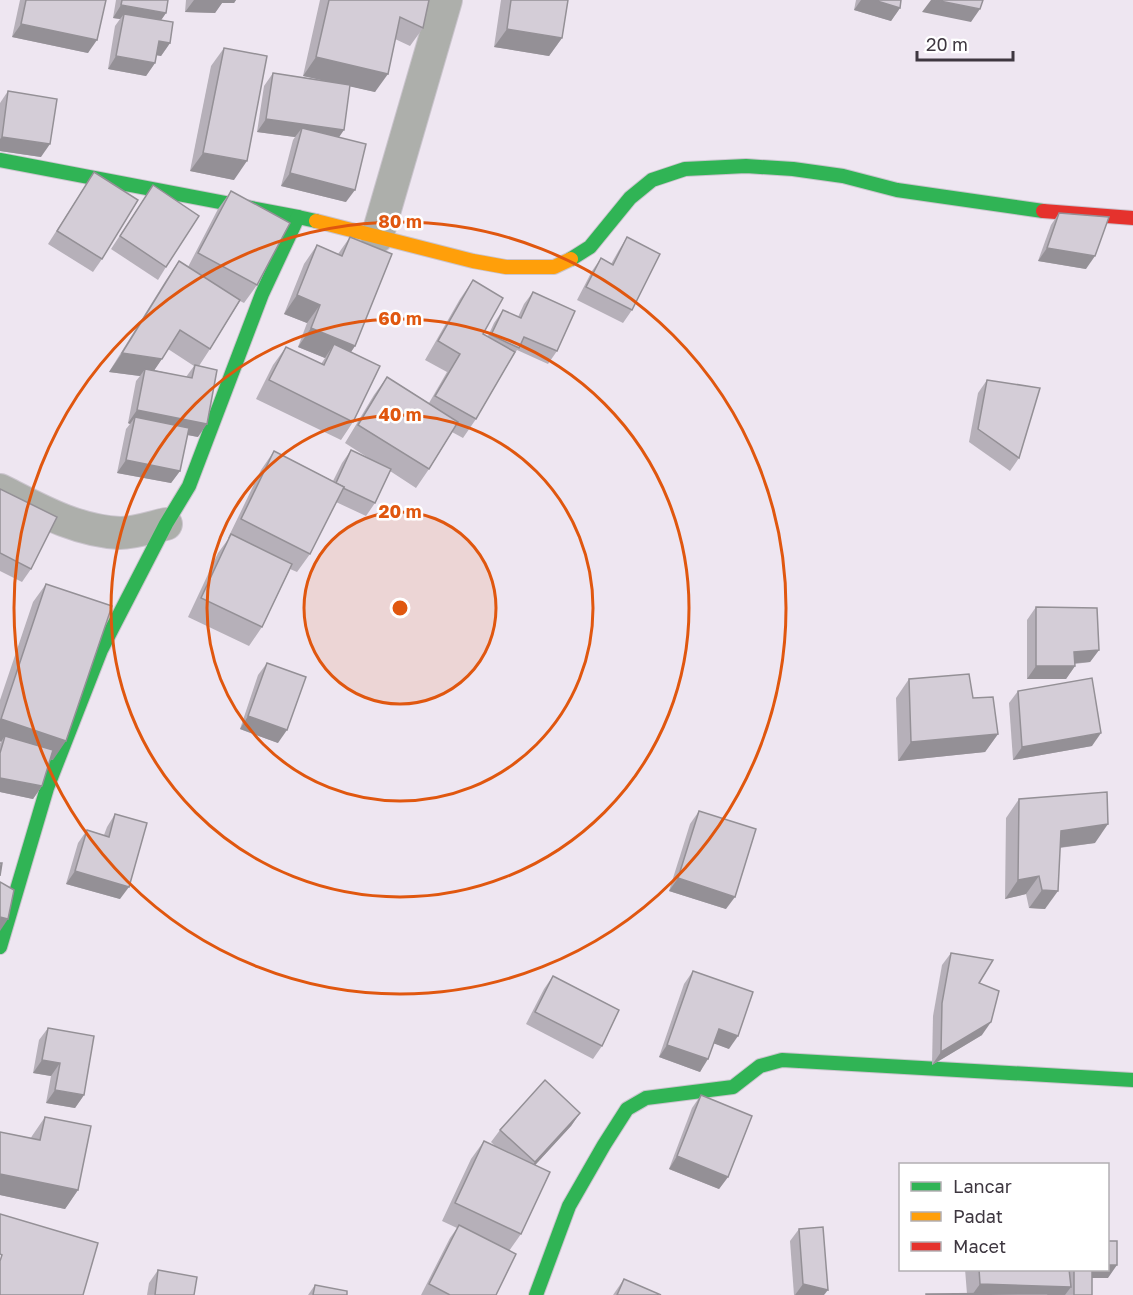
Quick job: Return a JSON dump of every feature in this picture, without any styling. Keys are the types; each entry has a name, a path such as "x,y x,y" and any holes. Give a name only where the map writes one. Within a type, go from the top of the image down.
{"street":[{"path":"377,237 446,0"},
{"path":"0,160 336,225 473,261 506,267 554,267 566,262 590,247 630,198 652,180 685,169 746,166 793,169 843,176 897,190 1012,208 1133,218"},
{"path":"0,947 47,788 101,650 166,524 189,486 262,294 298,217"},
{"path":"0,490 52,516 91,529 122,533 166,524"},
{"path":"536,1295 569,1206 627,1109 646,1098 733,1088 756,1069 782,1060 1133,1080"}],"building":[{"path":"26,0 106,0 97,40 21,24"},
{"path":"122,0 168,0 166,13 121,5"},
{"path":"329,0 429,0 423,28 400,17 388,74 316,57"},
{"path":"511,0 568,0 562,38 507,29"},
{"path":"874,0 901,0 900,8"},
{"path":"935,0 983,0 980,9"},
{"path":"124,14 173,22 170,43 159,41 155,63 116,56"},
{"path":"224,48 267,56 247,161 203,153"},
{"path":"273,73 350,85 344,130 266,119"},
{"path":"8,91 57,99 50,144 2,137"},
{"path":"302,128 366,144 355,190 290,173"},
{"path":"94,172 138,200 102,259 57,231"},
{"path":"153,185 199,216 166,267 120,236"},
{"path":"231,191 290,223 257,285 198,253"},
{"path":"1059,213 1109,217 1095,256 1047,248"},
{"path":"350,237 392,254 355,346 311,328 320,305 297,295 317,245 342,256"},
{"path":"627,237 660,254 632,310 586,287 601,258 613,265"},
{"path":"179,261 240,300 210,349 180,330 162,359 122,353"},
{"path":"473,280 503,298 483,334 515,352 476,419 435,396 460,354 438,341"},
{"path":"533,292 575,311 557,351 524,337 519,348 491,335 503,310 521,318"},
{"path":"334,344 380,366 353,422 269,380 286,347 324,365"},
{"path":"195,365 217,370 207,424 137,410 145,369 192,378"},
{"path":"387,377 458,422 429,469 358,425"},
{"path":"987,380 1040,388 1019,458 978,429"},
{"path":"135,417 189,428 180,471 126,460"},
{"path":"351,450 391,469 375,503 336,483"},
{"path":"274,451 344,487 310,554 241,519"},
{"path":"0,489 57,517 31,569 0,553"},
{"path":"231,534 292,564 262,627 201,598"},
{"path":"46,584 112,606 66,741 1,719"},
{"path":"1036,607 1097,608 1099,650 1074,652 1075,666 1036,666"},
{"path":"267,663 306,677 287,730 248,716"},
{"path":"969,674 973,698 993,697 998,734 911,742 909,679"},
{"path":"1092,678 1101,733 1022,747 1018,691"},
{"path":"5,736 53,750 42,786 0,778 0,753"},
{"path":"1107,792 1108,824 1061,831 1058,891 1042,890 1039,876 1018,880 1019,799"},
{"path":"699,811 756,829 735,897 678,878"},
{"path":"115,814 147,823 129,887 75,871 87,830 109,837"},
{"path":"0,882 14,890 8,919 0,917"},
{"path":"951,953 993,960 979,983 999,991 991,1022 941,1052 942,1003"},
{"path":"693,971 753,992 738,1036 719,1029 708,1059 667,1045"},
{"path":"553,976 619,1010 602,1046 535,1012"},
{"path":"48,1028 94,1036 84,1095 55,1090 60,1063 42,1060"},
{"path":"545,1080 580,1113 535,1162 500,1130"},
{"path":"701,1095 752,1116 728,1177 677,1156"},
{"path":"45,1117 91,1126 78,1190 0,1174 0,1132 40,1140"},
{"path":"484,1141 550,1172 521,1234 455,1203"},
{"path":"0,1214 98,1243 83,1295 0,1295 2,1255 0,1254"},
{"path":"459,1225 516,1254 496,1295 450,1295 429,1284"},
{"path":"823,1227 828,1290 803,1284 799,1229"},
{"path":"1109,1241 1117,1241 1117,1265 1109,1265"},
{"path":"158,1270 197,1277 194,1295 155,1295"},
{"path":"979,1271 1069,1271 1071,1287 980,1284"},
{"path":"1074,1271 1092,1271 1092,1295 1074,1295"},
{"path":"624,1279 661,1295 617,1295"},
{"path":"315,1285 347,1291 347,1295 313,1295"},
{"path":"1048,1293 1048,1295 926,1295 926,1294"}],"traffic: fast":[{"path":"0,160 298,217"},
{"path":"571,259 590,247 630,198 652,180 685,169 746,166 793,169 843,176 897,190 1043,211"},
{"path":"0,947 47,788 101,650 166,524 189,486 262,294 298,217 316,221"},
{"path":"536,1295 569,1206 627,1109 646,1098 733,1087 760,1066 782,1060 1133,1080"}],"traffic: slow":[{"path":"316,221 473,261 506,267 554,267 571,259"}],"traffic: jam":[{"path":"1043,211 1133,218"}]}
